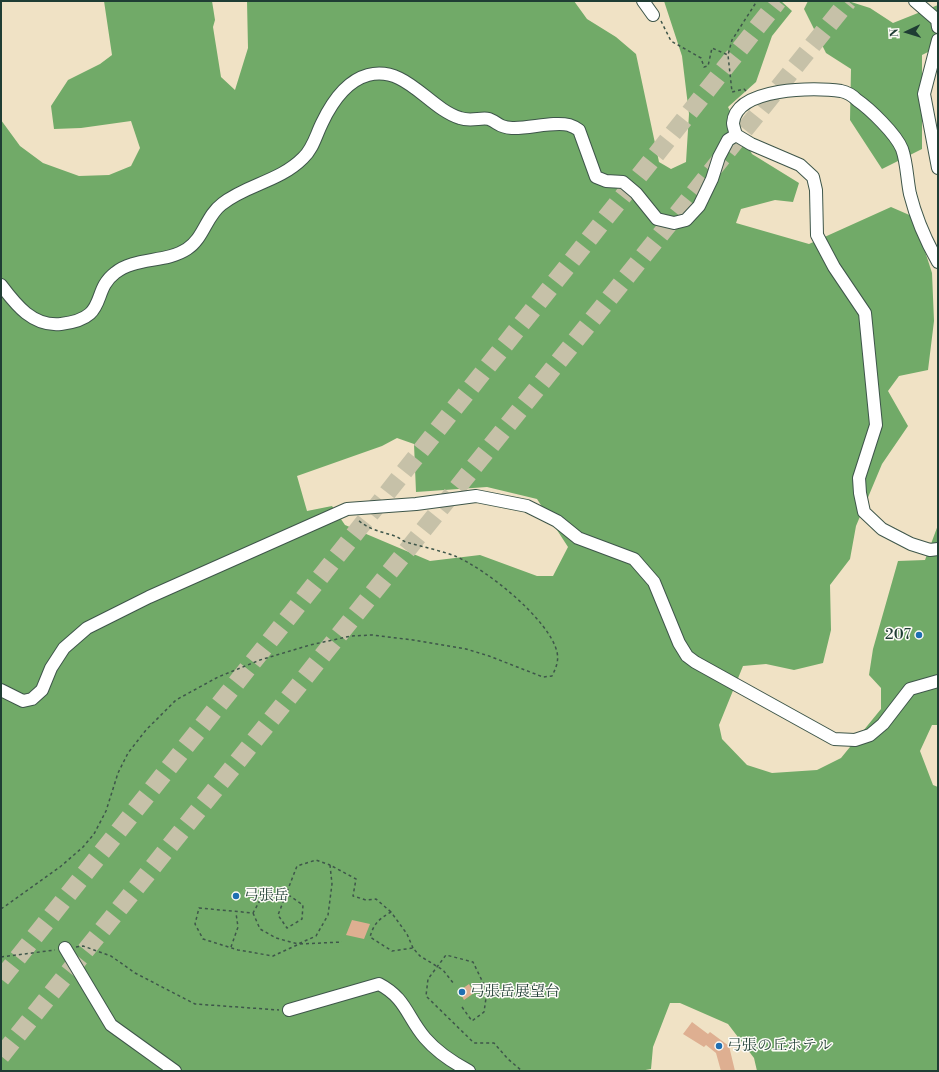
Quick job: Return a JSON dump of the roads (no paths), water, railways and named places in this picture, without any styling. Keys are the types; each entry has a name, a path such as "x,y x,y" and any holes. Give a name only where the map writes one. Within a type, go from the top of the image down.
{"street":[{"path":"644,1 652,15"},
{"path":"916,1 937,20 938,27"},
{"path":"938,40 924,94 938,168"},
{"path":"1,285 29,316 43,323 60,324 84,317 95,309 108,279 116,272 128,266 176,255 187,249 201,236 220,205 236,195 282,175 304,157 314,144 336,98 354,82 368,75 383,73 398,78 414,87 441,108 458,117 470,121 488,119 500,127 514,128 569,125 579,130 596,176 606,182 623,182 636,193 657,219 674,223 686,220 699,206 728,140 736,135"},
{"path":"938,262 925,238 911,196 901,148 876,116 857,99 843,91 808,89 784,91 754,99 738,110 733,124 736,135 757,147 800,165 813,177 816,190 817,236 834,267 865,313 876,425 859,478 864,512 882,529 911,544 930,550 938,549"},
{"path":"1,690 23,701 32,699 42,690 64,648 87,628 149,597 347,509 416,504 476,496 527,506 557,521 578,538 634,559 654,582 679,643 694,662 834,739 855,740 870,735 883,724 910,689 938,681"},
{"path":"65,948 111,1025 175,1071"},
{"path":"289,1010 379,984 399,998 433,1047 450,1060 469,1071"}],"tunnel":[{"path":"1,979 778,1"},
{"path":"1,1056 848,1"}],"place":[{"name":"207","path":"919,635"},
{"name":"弓張岳","path":"236,896"},
{"name":"弓張岳展望台","path":"462,992"},
{"name":"弓張の丘ホテル","path":"719,1046"}]}
